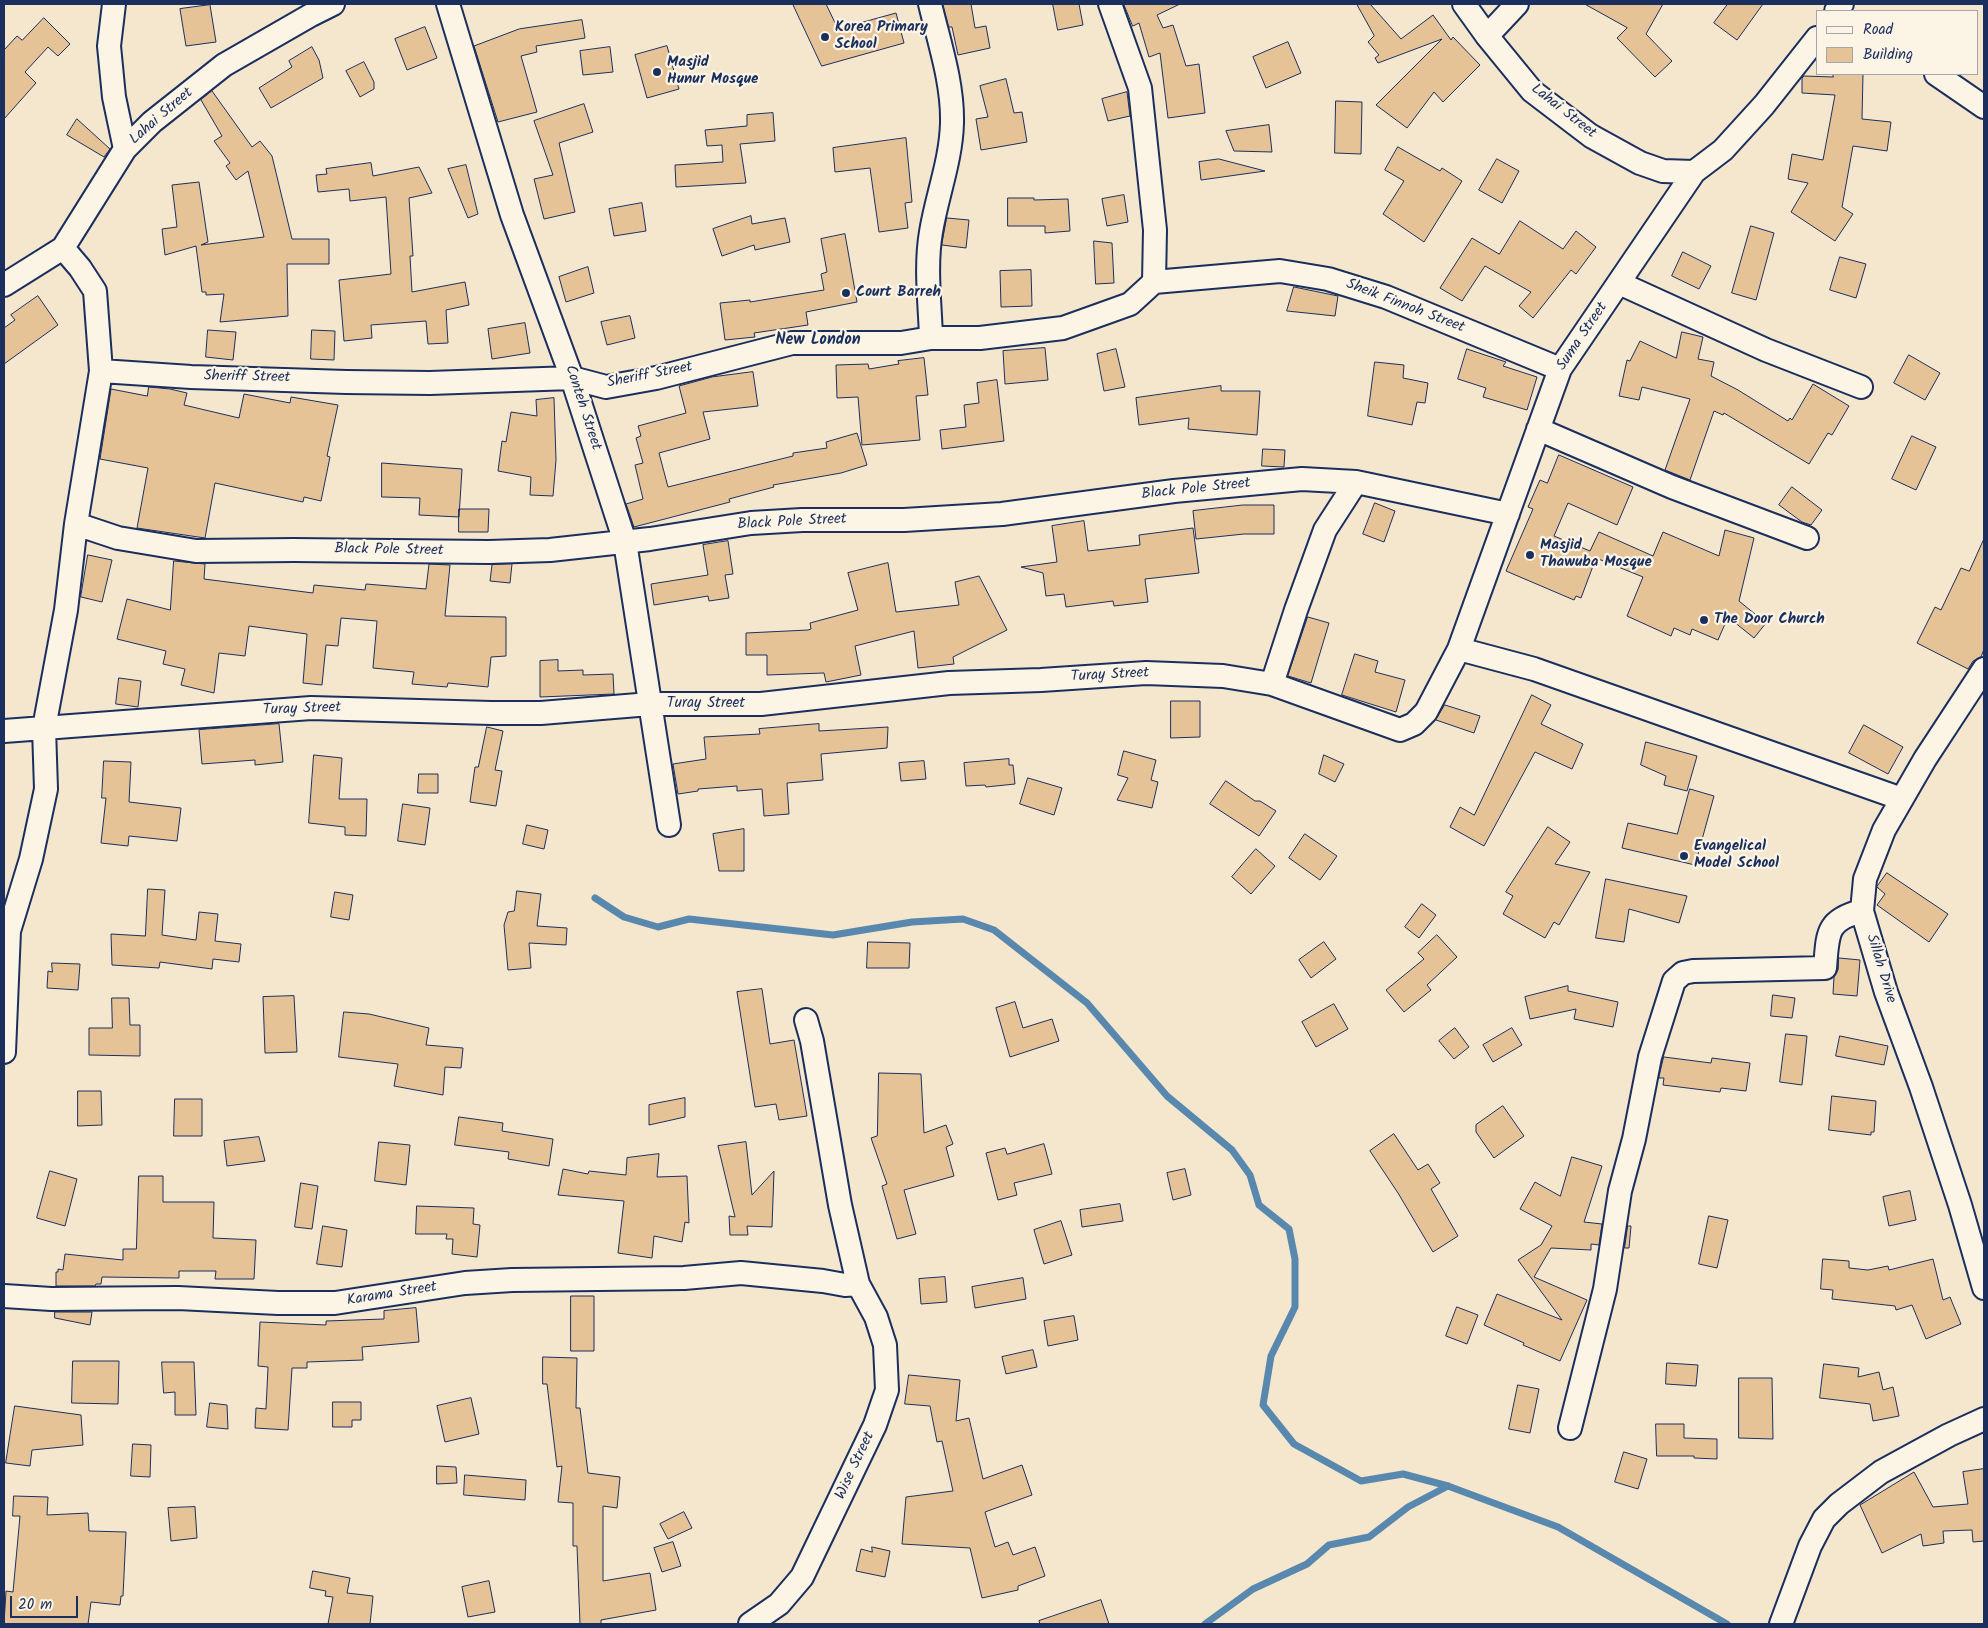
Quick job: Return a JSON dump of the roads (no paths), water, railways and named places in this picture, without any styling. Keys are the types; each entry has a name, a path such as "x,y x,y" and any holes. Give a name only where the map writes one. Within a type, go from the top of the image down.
{"street":[{"path":"114,4 109,46 114,98 125,149"},
{"name":"Lahai Street","path":"4,285 63,248 125,149 152,122 224,65 333,4"},
{"name":"Conteh Street","path":"448,4 512,216 572,378 625,542 669,825"},
{"path":"930,4 947,77 952,122 948,156 931,231 928,266 931,338"},
{"path":"1110,4 1140,88 1155,230 1154,282"},
{"name":"Lahai Street","path":"1464,4 1487,36 1532,91 1591,136 1640,163 1663,171 1694,172"},
{"path":"1487,36 1517,4"},
{"name":"Suma Street","path":"1400,730 1414,724 1426,712 1459,649 1560,369 1694,172 1723,150 1764,105 1816,39"},
{"path":"1938,75 1984,106"},
{"path":"4,1052 5,988 10,931 31,859 46,789 44,728 66,610 76,524 101,371 95,291 80,268 63,248"},
{"name":"Sheik Finnoh Street","path":"1154,282 1280,270 1328,279 1386,297 1560,369"},
{"name":"Sheriff Street","path":"101,371 191,377 346,382 572,378 606,387 656,378 792,343 901,343 931,338 980,338 1063,328 1130,304 1154,282"},
{"path":"1619,283 1766,350 1861,387"},
{"path":"1538,429 1672,487 1807,538"},
{"name":"Black Pole Street","path":"76,524 118,538 196,551 490,552 550,550 702,532 751,523 1002,514 1174,491 1302,479 1356,482 1508,514"},
{"path":"1272,684 1325,530 1356,482"},
{"path":"1459,649 1534,669 1902,799"},
{"name":"Sillah Drive","path":"1984,668 1925,759 1884,830 1865,879 1862,911 1886,992 1921,1087 1960,1205 1984,1288"},
{"name":"Turay Street","path":"4,731 311,708 541,713 650,704 761,704 949,683 1041,680 1146,673 1223,676 1272,684 1400,730"},
{"path":"1570,1428 1605,1289 1620,1191 1634,1139 1650,1057 1674,981 1683,973 1694,971 1825,968 1829,934 1834,925 1845,915 1862,911"},
{"name":"Wise Street","path":"750,1624 779,1604 802,1577 875,1425 887,1390 885,1345 876,1317 858,1284 840,1205 812,1042 806,1020"},
{"name":"Karama Street","path":"4,1296 70,1299 178,1298 278,1303 335,1303 464,1283 512,1280 676,1278 742,1273 779,1276 845,1286 858,1284"},
{"path":"1782,1621 1810,1546 1824,1519 1839,1504 1881,1472 1984,1418"}],"waterway":[{"path":"595,898 624,917 658,927 689,919 833,935 912,922 963,919 994,930 1087,1003 1167,1096 1232,1150 1250,1175 1259,1205 1289,1229 1295,1259 1295,1307 1271,1356 1263,1405 1294,1444 1361,1481 1403,1474 1448,1486 1558,1527 1727,1624"},
{"path":"1205,1624 1253,1589 1307,1564 1329,1545 1369,1537 1408,1507 1448,1486"}],"place":[{"name":"Korea Primary School","path":"825,37"},
{"name":"Masjid Hunur Mosque","path":"657,72"},
{"name":"Court Barreh","path":"846,293"},
{"name":"Masjid Thawuba Mosque","path":"1530,555"},
{"name":"The Door Church","path":"1704,620"},
{"name":"Evangelical Model School","path":"1684,856"}],"district":[{"name":"New London","path":"818,341"}]}
